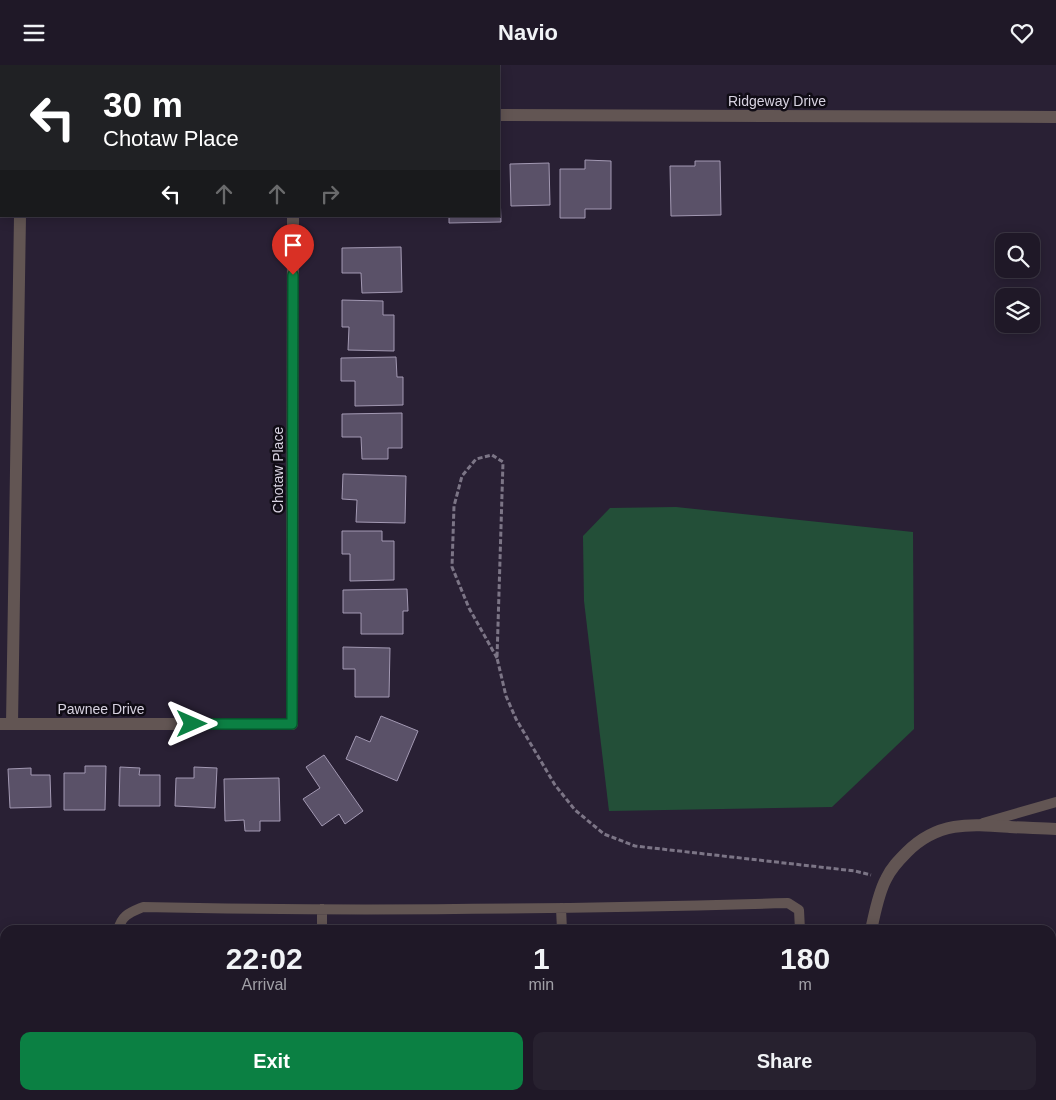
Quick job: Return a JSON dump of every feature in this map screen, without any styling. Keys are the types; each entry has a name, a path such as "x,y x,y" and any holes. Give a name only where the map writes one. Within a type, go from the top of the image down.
{"street":[{"name":"Ridgeway Drive","path":"500,115 1056,117"},
{"path":"6,724 20,217"},
{"name":"Chotaw Place","path":"292,724 293,217"},
{"name":"Pawnee Drive","path":"6,724 292,724"},
{"path":"872,925 886,879 897,862 924,838 948,827 978,825 1056,829"}],"lane":[{"path":"978,825 1056,802"},
{"path":"120,925 129,913 143,907 248,910 561,908 788,903 799,910 800,925"},
{"path":"561,908 562,925"},
{"path":"322,909 322,925"}],"path":[{"path":"497,658 469,608 452,567 454,506 462,476 476,459 492,455 503,462 497,658 506,696 516,719 555,785 575,810 604,835 635,846 855,871 886,879"}],"green space":[{"path":"676,507 913,532 914,729 832,807 609,811 584,601 583,536 610,508"}],"building":[{"path":"585,160 611,161 611,209 585,209 585,218 560,218 560,169 585,169"},
{"path":"695,161 720,161 721,215 671,216 670,166 695,166"},
{"path":"549,163 550,205 511,206 510,164"},
{"path":"500,193 501,222 449,223 449,217 500,217"},
{"path":"401,247 402,292 362,293 361,273 342,273 342,248"},
{"path":"342,300 383,301 383,315 394,315 394,351 348,350 349,327 342,327"},
{"path":"396,357 397,377 403,377 403,405 355,406 355,381 341,381 341,358"},
{"path":"402,413 402,448 388,448 388,459 362,459 361,437 342,437 342,414"},
{"path":"343,474 406,476 405,523 356,522 357,500 342,499"},
{"path":"342,531 382,531 382,541 394,541 394,580 350,581 350,554 342,554"},
{"path":"407,589 408,611 403,611 403,634 361,634 361,613 343,613 343,590"},
{"path":"343,647 390,648 389,697 355,697 355,669 343,669"},
{"path":"381,716 418,731 397,781 346,759 356,736 370,742"},
{"path":"324,755 363,811 345,824 339,814 322,826 303,799 320,788 306,767"},
{"path":"85,766 106,766 105,810 64,810 64,773 85,773"},
{"path":"120,767 140,768 139,775 160,775 160,806 119,806"},
{"path":"194,767 217,768 215,808 175,806 176,778 194,778"},
{"path":"31,768 31,775 50,775 51,807 10,808 8,769"},
{"path":"279,778 280,821 260,821 260,831 245,831 244,820 225,821 224,779"}],"route":[{"path":"192,724 292,724 293,275"}]}
